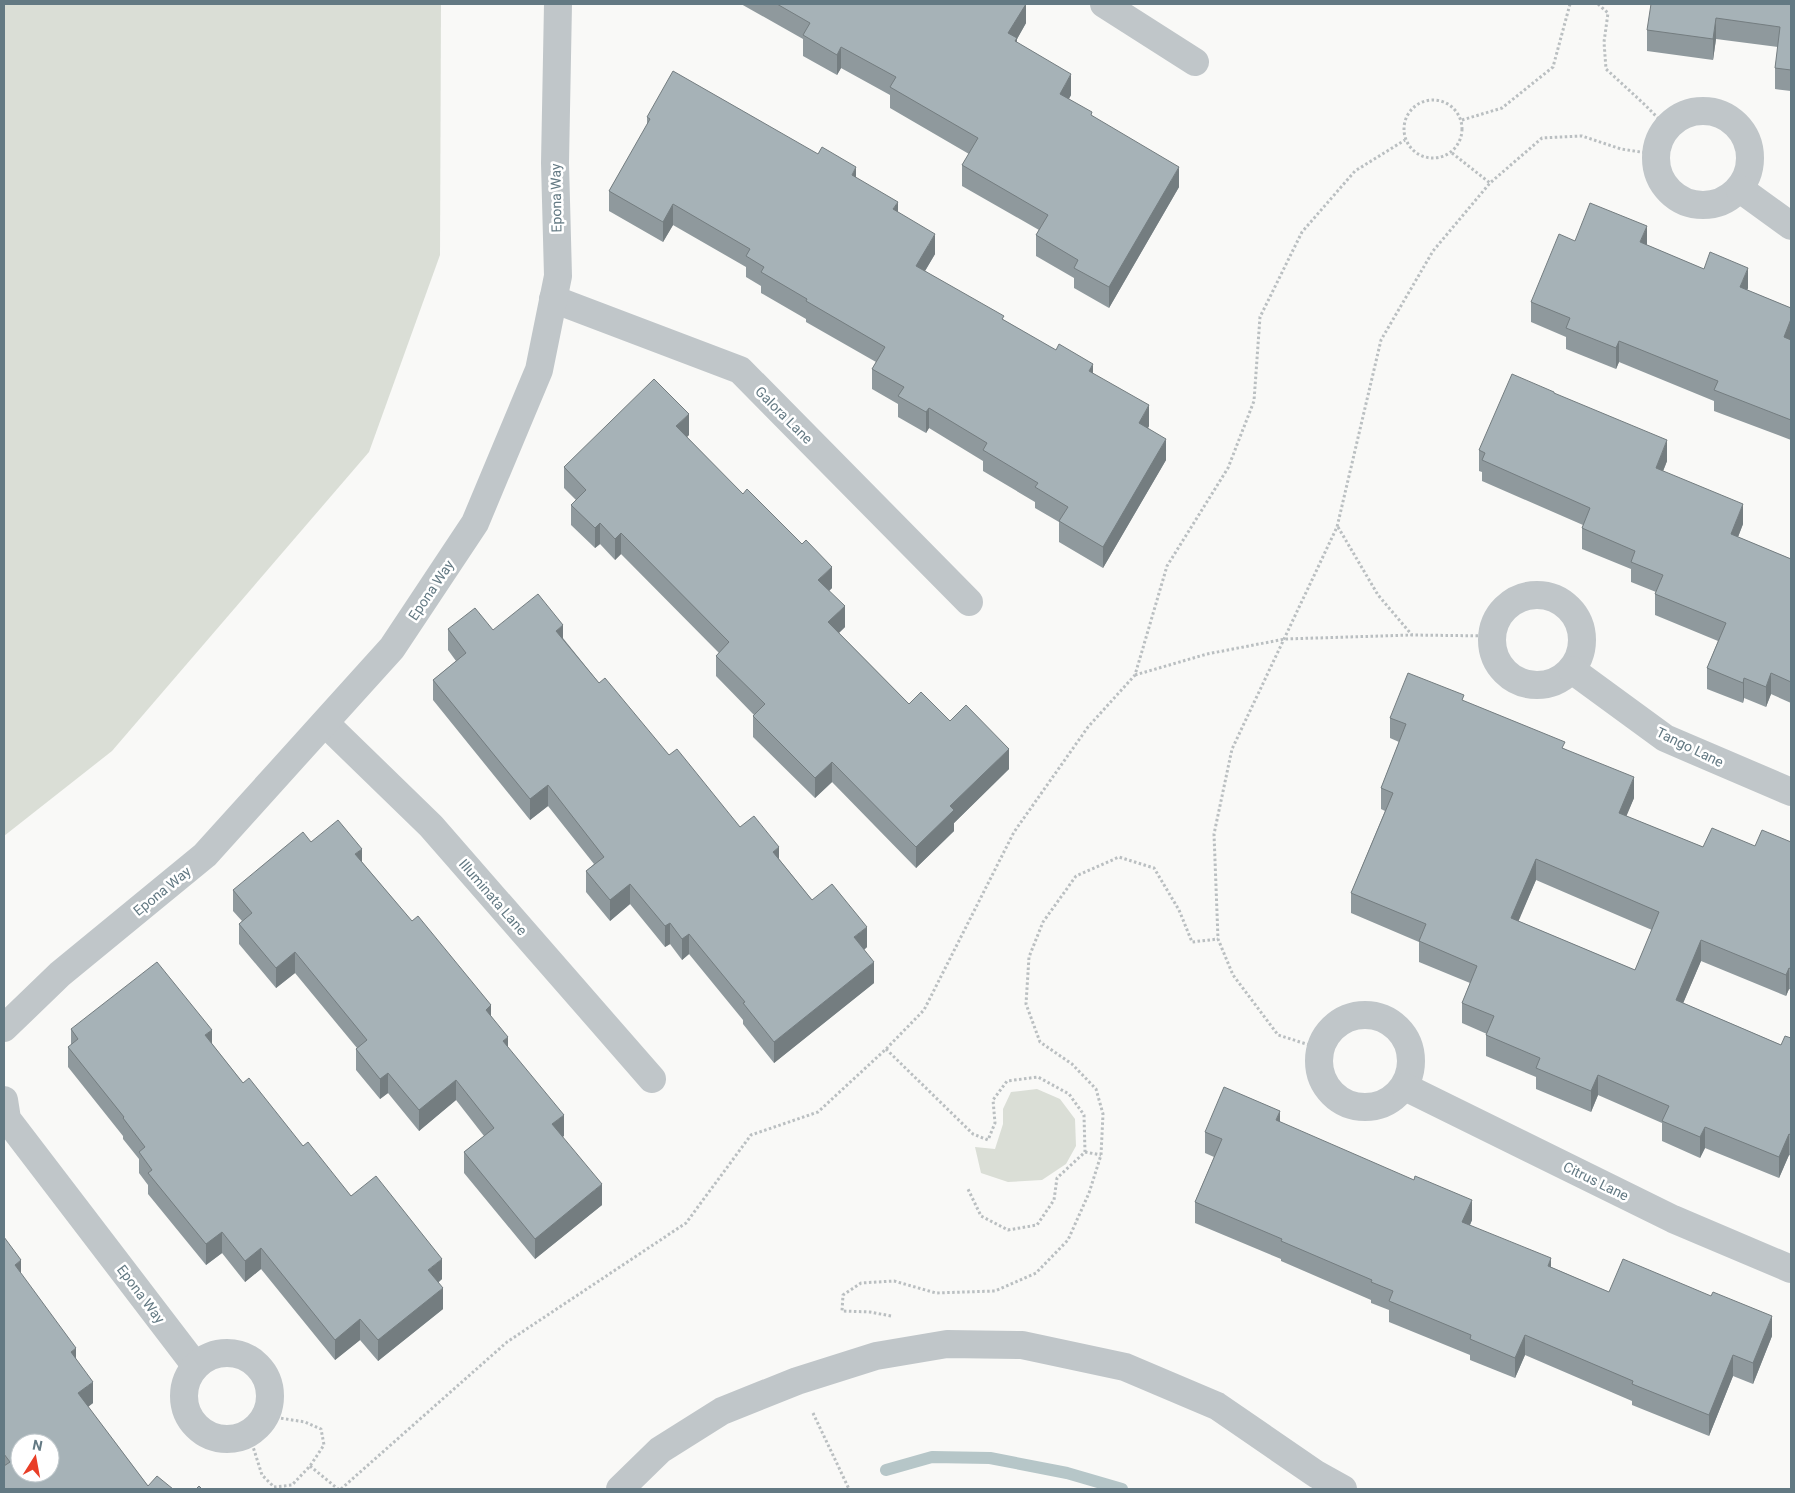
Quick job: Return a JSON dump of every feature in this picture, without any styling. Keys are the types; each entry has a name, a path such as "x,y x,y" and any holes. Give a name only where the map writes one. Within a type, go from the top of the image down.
{"street":[{"name":"Epona Way","path":"4,1028 60,974 205,856 392,648 475,523 539,370 558,276 555,163 558,4"},
{"path":"1104,4 1195,62"},
{"path":"1692,111 1722,113 1745,132 1752,162 1740,190 1714,206 1684,203 1661,184 1654,154 1666,126 1692,111"},
{"path":"1740,190 1791,226"},
{"name":"Galora Lane","path":"553,299 740,370 969,602"},
{"path":"1527,595 1555,598 1577,616 1583,644 1572,670 1548,685 1519,682 1497,663 1491,636 1502,610 1527,595"},
{"name":"Tango Lane","path":"1572,670 1665,738 1791,792"},
{"name":"Illuminata Lane","path":"325,723 431,826 652,1079"},
{"path":"1358,1014 1385,1019 1406,1036 1412,1062 1405,1087 1384,1104 1358,1108 1333,1096 1320,1074 1320,1048 1334,1025 1358,1014"},
{"name":"Citrus Lane","path":"1405,1087 1673,1219 1791,1269"},
{"name":"Epona Way","path":"4,1100 7,1119 195,1365"},
{"path":"620,1489 660,1450 722,1412 797,1380 876,1356 947,1344 1022,1345 1125,1367 1217,1406 1309,1469 1343,1489"},
{"path":"217,1352 242,1354 262,1368 272,1392 258,1425 225,1440 201,1432 186,1412 184,1386 195,1365 217,1352"}],"path":[{"path":"1462,120 1502,108 1553,67 1570,4"},
{"path":"1598,4 1608,13 1604,42 1606,69 1644,103 1666,126"},
{"path":"1432,100 1450,104 1462,120 1462,138 1452,153 1434,159 1426,157 1417,154 1405,140 1404,122 1415,106 1432,100"},
{"path":"1320,1048 1278,1035 1233,975 1218,939 1214,834 1232,749 1338,527 1380,340 1433,251 1490,183 1542,138 1582,136 1621,149 1654,154"},
{"path":"310,1466 340,1489 507,1342 686,1223 751,1135 818,1112 886,1049 924,1010 1014,832 1088,727 1135,675 1167,566 1228,468 1254,402 1260,317 1302,232 1355,171 1405,140"},
{"path":"1452,153 1490,183"},
{"path":"1338,527 1378,594 1412,635"},
{"path":"1135,675 1206,654 1285,639 1412,635 1491,636"},
{"path":"908,1351 900,1317 870,1312 842,1311 843,1295 862,1283 894,1281 936,1293 995,1291 1036,1273 1068,1240 1089,1194 1101,1156 1103,1114 1096,1089 1072,1064 1040,1042 1026,1004 1028,957 1043,922 1076,876 1119,857 1154,868 1179,910 1192,942 1218,939"},
{"path":"886,1049 973,1134 988,1140 994,1123 993,1100 1007,1081 1038,1077 1069,1094 1084,1115 1085,1152 1057,1178 1054,1200 1037,1226 1008,1230 981,1216 967,1187"},
{"path":"1085,1152 1101,1156"},
{"path":"797,1380 850,1489"},
{"path":"305,1422 321,1429 324,1445 310,1466 292,1484 274,1486 262,1475 258,1425 305,1422"}],"shaded area":[{"path":"4,4 441,4 440,255 369,452 112,751 4,836"},
{"path":"1037,1089 1060,1099 1075,1119 1076,1146 1066,1164 1042,1180 1008,1182 981,1173 975,1147 995,1149 1003,1124 1003,1109 1011,1092"}],"building":[{"path":"777,4 1026,4 1008,33 1017,38 1015,41 1071,74 1060,94 1092,112 1091,115 1179,167 1109,287 1074,268 1078,260 1036,235 1048,215 962,165 978,138 890,87 896,77 841,47 837,55 803,35 810,23"},
{"path":"1651,4 1791,4 1791,70 1775,68 1780,27 1716,18 1713,39 1647,30"},
{"path":"673,71 818,154 822,147 856,167 852,175 898,202 893,209 935,234 916,266 1004,316 1002,319 1056,350 1059,344 1093,364 1089,371 1149,405 1139,423 1166,439 1103,547 1059,521 1068,507 1035,487 1038,483 983,450 987,443 929,408 926,412 898,396 904,387 872,369 885,347 806,301 807,299 761,272 764,267 746,256 750,249 673,204 663,222 609,191 650,119 647,117"},
{"path":"1590,203 1647,226 1640,242 1704,269 1710,252 1748,268 1740,287 1791,308 1791,319 1784,337 1791,340 1791,420 1714,390 1718,381 1619,341 1616,348 1566,328 1570,318 1531,302 1559,234 1575,241"},
{"path":"1512,374 1667,440 1656,468 1743,504 1731,534 1791,559 1791,682 1771,673 1766,687 1744,678 1743,683 1707,668 1726,623 1655,594 1663,575 1631,562 1635,551 1582,528 1590,508 1482,460 1485,453 1479,450"},
{"path":"654,379 689,414 676,426 743,494 747,489 802,544 806,540 832,567 818,580 845,606 828,622 909,704 921,692 950,721 966,705 1009,749 950,806 954,810 916,847 832,762 815,778 753,716 765,704 716,656 729,642 621,533 615,539 600,523 595,528 571,505 586,490 564,467"},
{"path":"538,594 563,625 556,631 599,683 605,678 669,755 677,749 740,827 754,816 779,847 773,852 812,900 832,884 867,927 854,937 874,962 774,1042 743,1003 745,1002 689,934 682,939 670,923 665,926 630,884 610,900 586,871 604,857 548,785 530,799 433,680 466,653 448,629 475,608 493,630"},
{"path":"1408,673 1464,695 1462,700 1565,742 1562,748 1634,777 1619,813 1703,847 1712,828 1755,846 1762,830 1791,842 1791,969 1789,968 1786,975 1701,940 1676,1000 1781,1045 1785,1036 1791,1038 1791,1135 1789,1134 1779,1157 1705,1127 1700,1137 1662,1121 1669,1106 1598,1075 1591,1091 1536,1068 1540,1058 1486,1035 1494,1016 1462,1003 1477,966 1419,941 1426,924 1351,893 1393,793 1381,788 1406,724 1390,718","holes":["1536,859 1659,912 1635,970 1511,918"]},
{"path":"338,820 362,849 355,854 412,921 418,916 491,1005 486,1010 508,1037 503,1041 564,1115 552,1124 602,1184 535,1239 464,1152 494,1128 456,1080 419,1110 388,1073 380,1079 356,1049 367,1040 295,952 276,968 239,924 252,913 233,890 303,832 311,842"},
{"path":"157,962 212,1030 205,1035 243,1083 249,1078 303,1146 308,1142 351,1196 376,1176 442,1259 428,1270 443,1288 378,1340 360,1319 335,1340 261,1248 245,1261 222,1232 206,1244 148,1173 152,1170 139,1152 145,1147 124,1117 68,1047 78,1039 71,1029"},
{"path":"1224,1087 1280,1111 1276,1120 1414,1180 1415,1176 1472,1200 1462,1222 1551,1258 1548,1266 1609,1292 1623,1259 1711,1296 1713,1292 1772,1316 1753,1363 1733,1355 1709,1415 1632,1384 1633,1381 1525,1335 1515,1358 1470,1339 1471,1335 1389,1301 1393,1291 1371,1282 1372,1280 1195,1202 1222,1139 1205,1132"},
{"path":"4,1237 21,1260 15,1265 76,1348 71,1352 93,1382 78,1393 148,1486 157,1476 173,1489 4,1489 4,1466 10,1462 4,1454"}],"waterway":[{"path":"886,1470 932,1457 990,1458 1067,1473 1122,1489"}]}
